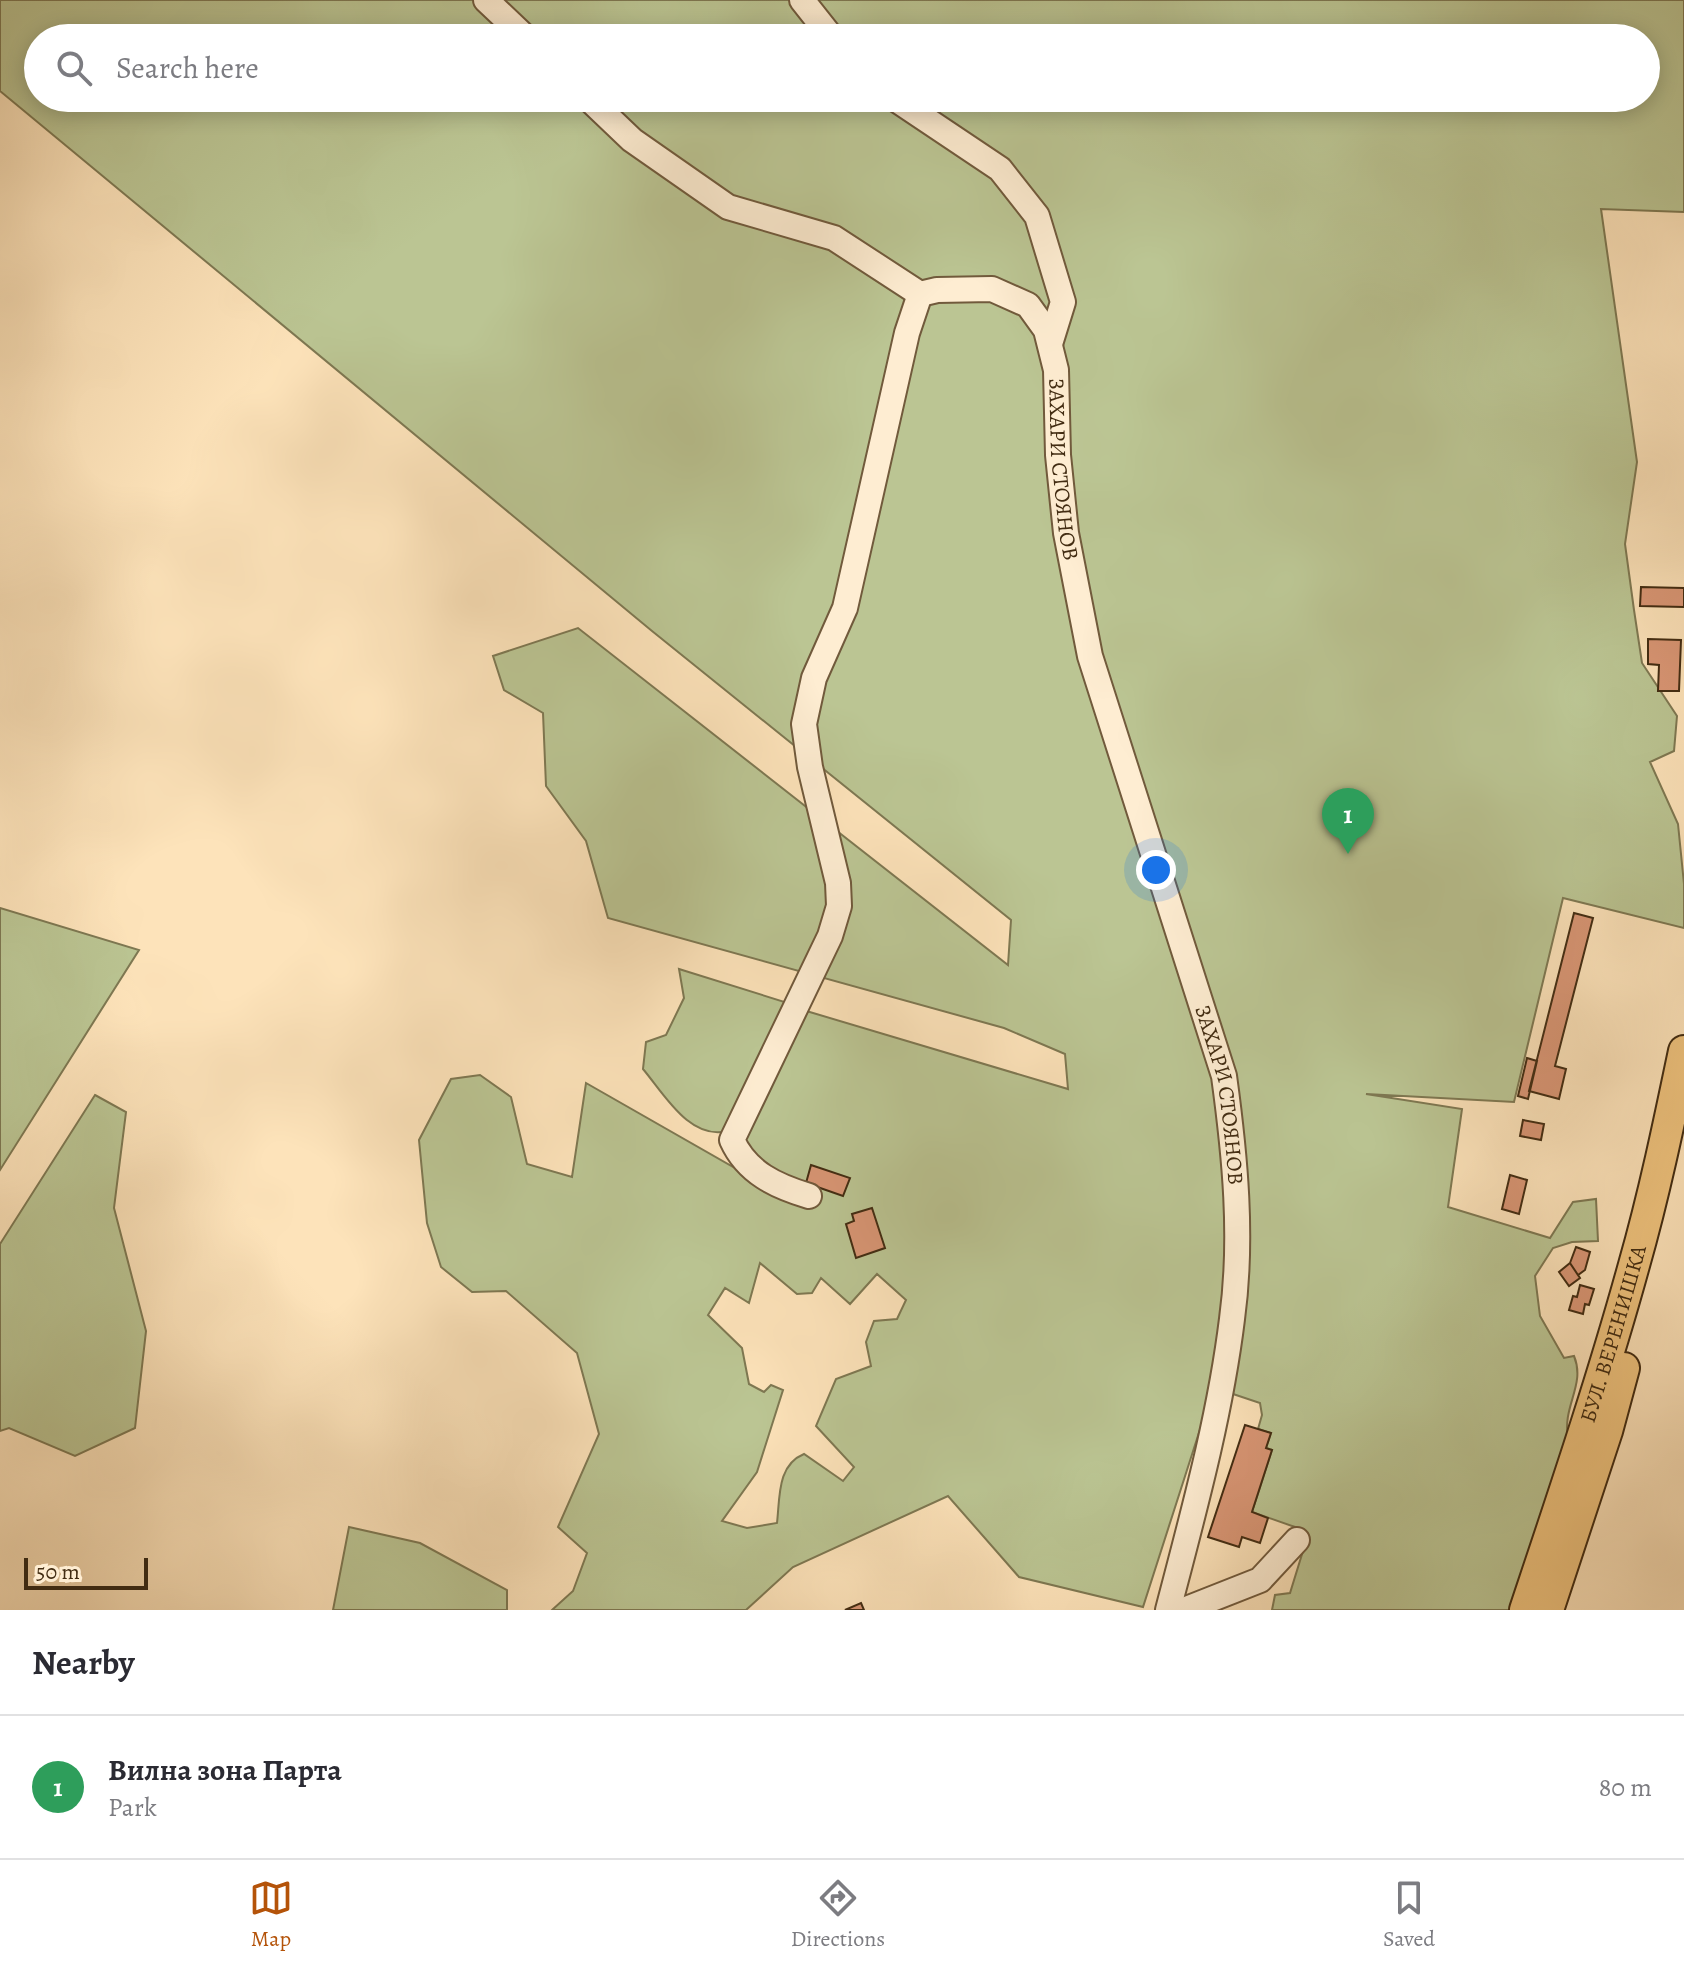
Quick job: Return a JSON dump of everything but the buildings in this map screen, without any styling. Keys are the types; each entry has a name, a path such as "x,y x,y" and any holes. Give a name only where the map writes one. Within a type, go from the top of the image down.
{"main road":[{"name":"БУЛ. ВЕРЕНИШКА","path":"1548,1610 1607,1431 1676,1152 1684,1051"},
{"name":"БУЛ. ВЕРЕНИШКА","path":"1525,1610 1598,1387 1634,1264 1676,1152"}],"street":[{"path":"486,0 511,24"},
{"path":"802,0 821,24"},
{"path":"603,112 632,140 728,207 834,238 920,294 907,333 845,608 814,678 804,724 810,767 838,883 839,906 830,936 732,1140 738,1154 756,1172 783,1188 809,1196"},
{"path":"915,112 1000,169 1037,216 1063,302 1050,344"},
{"name":"ЗАХАРИ СТОЯНОВ","path":"920,294 937,290 992,289 1028,305 1046,330 1056,370 1058,455 1066,533 1084,631 1094,671 1224,1076 1237,1216 1233,1316 1218,1406 1168,1610"},
{"path":"1184,1610 1260,1580 1297,1540"}],"green space":[{"path":"0,0 1684,0 1684,212 1601,209 1637,462 1625,544 1634,610 1642,663 1677,716 1674,751 1650,762 1678,824 1684,884 1684,928 1563,898 1514,1102 1366,1094 1462,1109 1448,1207 1550,1238 1573,1202 1596,1199 1598,1241 1572,1242 1553,1248 1535,1276 1540,1316 1564,1358 1574,1356 1577,1377 1568,1416 1568,1438 1513,1610 1272,1610 1275,1595 1290,1593 1307,1538 1295,1527 1252,1512 1272,1450 1266,1448 1271,1433 1258,1429 1262,1415 1260,1403 1233,1394 1243,1249 1213,1389 1143,1607 1019,1577 948,1496 793,1567 746,1610 552,1610 573,1591 587,1553 558,1527 599,1434 577,1353 506,1291 472,1292 441,1267 427,1223 419,1140 451,1079 480,1075 511,1097 527,1164 572,1177 586,1083 796,1203 749,1155 744,1136 803,1010 1068,1089 1065,1054 1004,1028 608,918 586,841 546,786 543,713 504,690 493,656 578,628 1008,965 1011,920 652,631 25,112 1660,112 1660,24 24,24 24,111 0,91","holes":["760,1263 797,1294 812,1293 821,1278 850,1304 877,1274 906,1300 897,1319 874,1321 866,1342 871,1366 836,1379 816,1426 854,1467 843,1481 804,1454 795,1459 784,1474 777,1523 747,1528 722,1521 757,1472 783,1390 771,1385 764,1392 749,1384 742,1348 708,1315 725,1288 749,1303"]},
{"path":"0,908 139,950 0,1170"},
{"path":"679,969 791,1004 728,1131 714,1132 690,1122 669,1102 643,1069 646,1042 666,1035 684,998"},
{"path":"95,1095 126,1112 114,1208 146,1331 135,1428 75,1456 9,1428 0,1431 0,1244"},
{"path":"349,1527 420,1543 507,1590 507,1610 333,1610"}],"place":[{"name":"Вилна зона Парта","path":"1348,854"}]}
